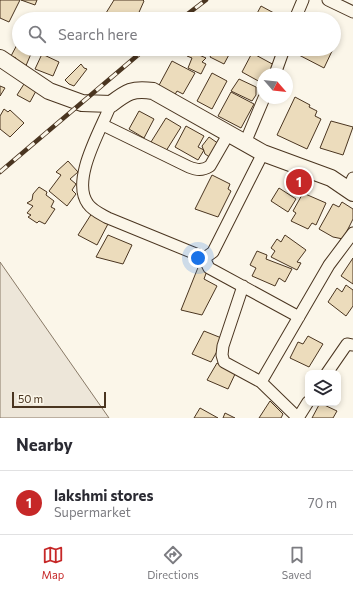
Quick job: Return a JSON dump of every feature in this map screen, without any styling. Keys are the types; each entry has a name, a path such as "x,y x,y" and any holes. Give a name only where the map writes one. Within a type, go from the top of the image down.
{"street":[{"path":"298,12 303,0"},
{"path":"328,0 353,12"},
{"path":"277,68 281,56"},
{"path":"0,58 49,91 82,103 112,104"},
{"path":"206,257 118,222 95,211 87,203 84,186 84,168 88,154 112,104 127,92 139,89 153,91 264,153 351,187"},
{"path":"245,143 261,104"},
{"path":"103,125 189,167 199,170 205,170 210,166 229,133"},
{"path":"206,257 213,252 264,153"},
{"path":"261,382 329,265 353,233"},
{"path":"206,257 206,262 209,268 299,317"},
{"path":"243,286 223,346 222,355 224,362 261,382 298,418 306,406"},
{"path":"329,370 343,348 347,344 353,345"}],"shaded area":[{"path":"0,262 109,418 0,418"}],"building":[{"path":"0,0 20,0 14,12 12,12 9,22 0,18"},
{"path":"21,0 37,0 35,5"},
{"path":"114,0 144,1 139,12 107,12"},
{"path":"261,6 272,12 258,12"},
{"path":"12,54 12,56 30,56 25,68 14,62 16,58 11,56"},
{"path":"41,56 46,56 59,62 53,76 35,69"},
{"path":"187,56 201,56 206,58 202,62 206,64 201,74 188,68 192,58"},
{"path":"210,56 228,56 224,64"},
{"path":"250,56 258,56 276,66 275,68 257,68 257,80 242,72"},
{"path":"301,56 330,56 324,68"},
{"path":"172,61 195,73 183,94 177,91 173,98 157,89"},
{"path":"81,64 87,69 74,86 69,84 65,80"},
{"path":"212,73 227,81 212,109 197,101"},
{"path":"239,79 256,87 256,95 252,101 231,91"},
{"path":"24,84 36,91 30,102 17,95"},
{"path":"0,86 5,88 0,96"},
{"path":"231,92 254,104 241,128 218,116"},
{"path":"295,97 310,105 309,107 317,111 315,116 321,119 307,149 277,135"},
{"path":"4,109 8,112 10,110 24,123 10,137 0,129 0,116"},
{"path":"139,111 154,119 144,138 129,129"},
{"path":"166,118 181,127 166,151 151,142"},
{"path":"331,121 353,127 343,155 320,148"},
{"path":"186,126 204,136 198,147 204,150 198,160 175,147"},
{"path":"209,137 219,144 211,158 205,154 202,146"},
{"path":"68,161 78,172 70,179 76,184 72,190 76,194 67,206 49,191 61,175 56,172"},
{"path":"212,175 230,184 228,189 231,191 218,217 195,209"},
{"path":"39,187 47,192 46,195 54,201 51,207 55,209 45,224 39,221 37,223 28,217 31,215 27,213 33,206 27,203 32,200 33,194"},
{"path":"279,188 296,199 288,212 271,201"},
{"path":"303,193 326,203 316,225 312,223 308,229 291,221 296,213 293,211"},
{"path":"342,202 353,209 353,219 343,239 333,237 319,229 333,204 339,207"},
{"path":"92,213 109,222 97,245 78,235"},
{"path":"108,235 132,245 123,264 96,257"},
{"path":"285,235 306,250 297,262 301,263 297,270 271,257 275,251 271,248 277,239 281,242"},
{"path":"257,251 267,255 266,259 292,269 285,282 279,278 275,286 252,276 256,268 250,265"},
{"path":"353,258 353,284 341,276"},
{"path":"199,265 208,268 204,279 217,286 202,315 181,310"},
{"path":"346,285 353,290 353,306 346,316 328,302 337,288 342,292"},
{"path":"204,331 224,339 211,362 192,354"},
{"path":"308,336 323,344 309,367 290,358 298,342 303,344"},
{"path":"217,363 236,372 228,389 207,380"},
{"path":"270,401 283,414 281,418 259,418"},
{"path":"318,406 326,406 337,411 333,418 312,418"},
{"path":"200,408 218,418 194,418"},
{"path":"225,413 235,418 223,418"}],"railway":[{"path":"190,12 206,0"},
{"path":"0,172 137,56"}],"place":[{"name":"lakshmi stores","path":"299,182"}]}
